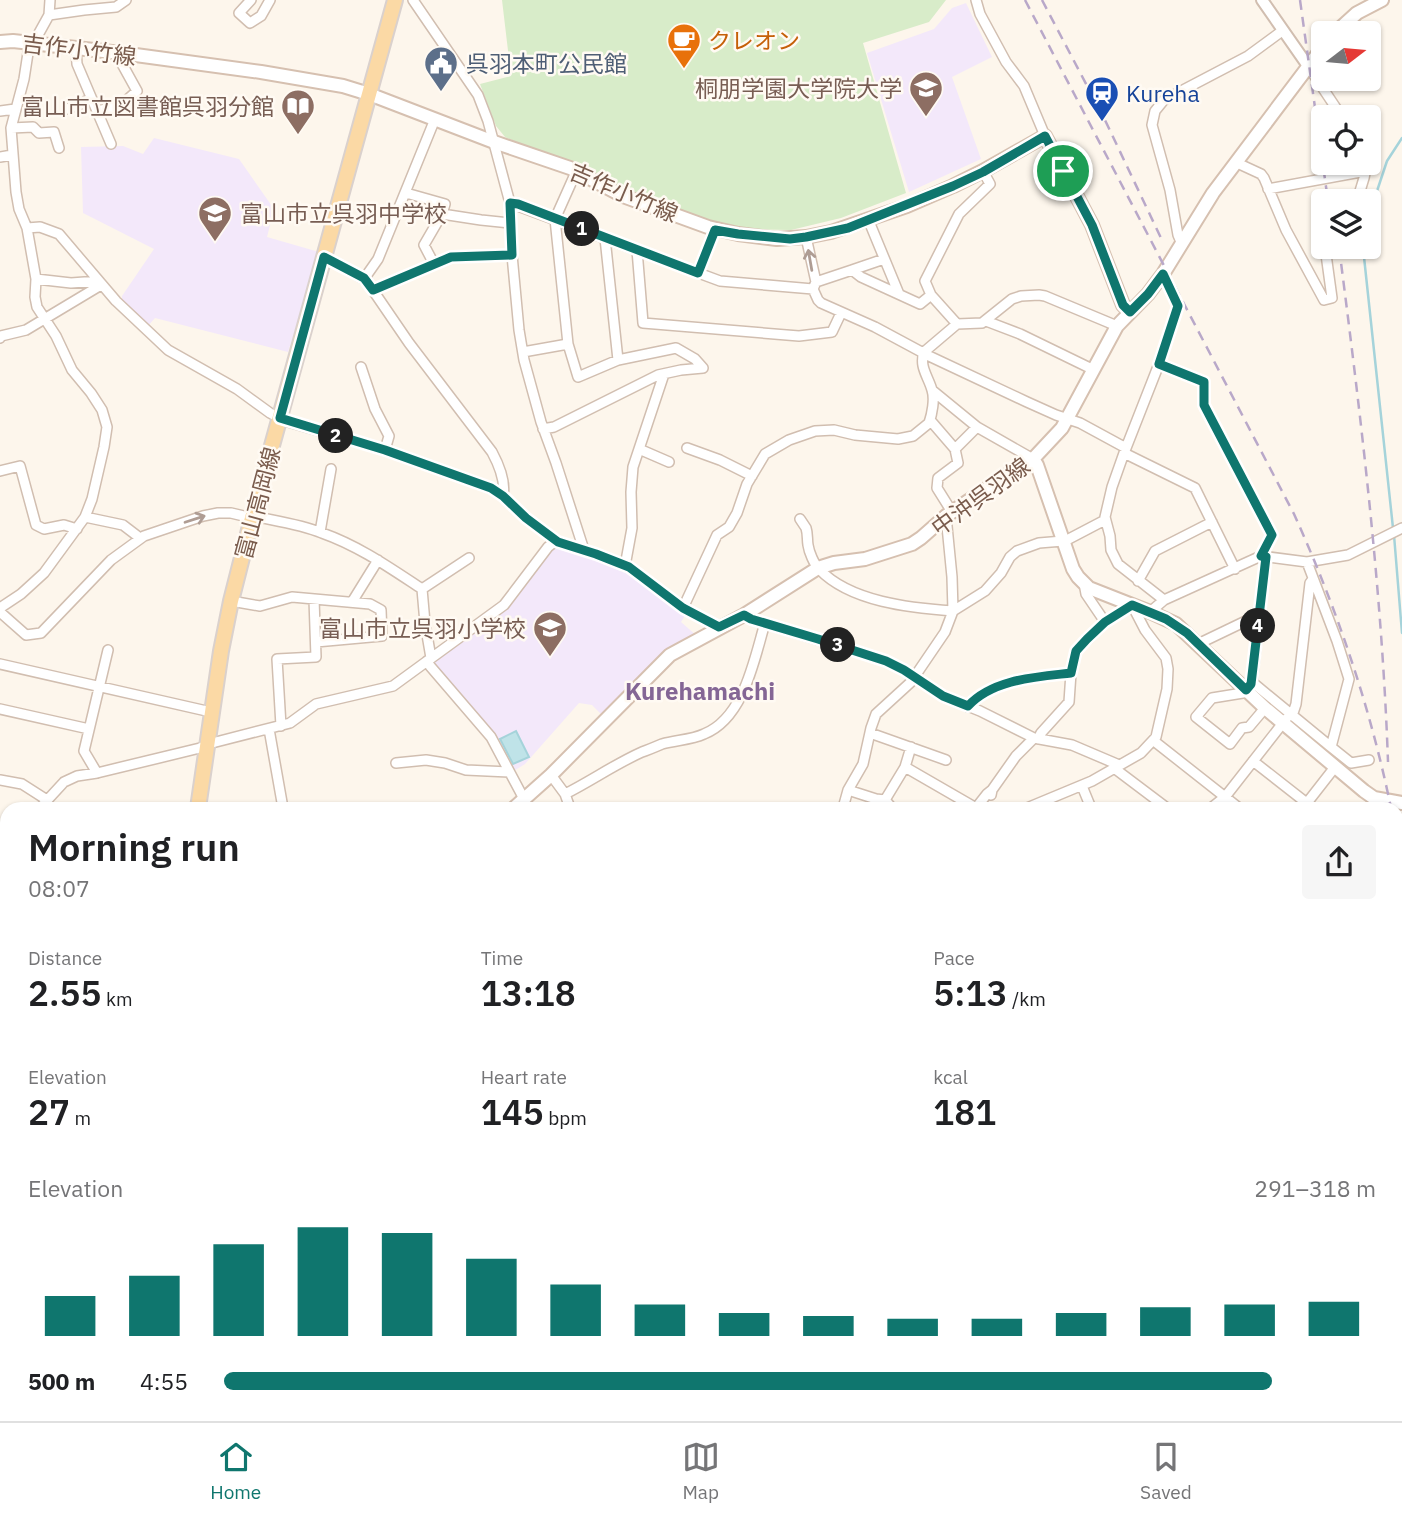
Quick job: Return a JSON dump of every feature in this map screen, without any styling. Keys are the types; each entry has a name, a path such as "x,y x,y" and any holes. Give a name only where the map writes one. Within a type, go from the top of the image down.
{"main road":[{"name":"富山高岡線","path":"199,802 211,712 231,601 395,0"},
{"path":"1348,21 1374,1"},
{"name":"吉作小竹線","path":"0,42 13,41 116,53 343,86 576,172 617,193 715,230 777,239 806,237 848,228 934,195 983,172 1045,136"},
{"name":"中沖呉羽線","path":"521,802 670,655 744,615 818,568 865,559 901,548 921,538 949,514 1033,459 1068,419 1117,326 1163,274 1213,192 1311,62"},
{"path":"1045,136 1092,225 1123,305 1130,312"},
{"path":"1033,459 1073,569 1084,583 1095,591 1153,610 1176,624 1249,688 1265,708 1289,717 1335,767 1374,802"}],"street":[{"path":"50,0 49,15 28,53 11,128 19,209 27,228 36,279 37,307 56,335 72,370 102,410 107,427 92,499 85,517 44,573 0,610 26,635 41,633 111,560 141,538 218,513 295,524 320,532 346,542 422,589"},
{"path":"49,15 116,7 126,0"},
{"path":"250,0 239,13 250,23 261,16 266,1"},
{"path":"413,0 478,95 488,121 510,203 512,255 523,352 543,429 584,550"},
{"path":"976,0 980,14 1028,95 1045,136"},
{"path":"1262,0 1334,105"},
{"path":"1181,242 1152,125 1155,111 1164,100 1248,56 1282,31"},
{"path":"76,48 77,64 111,144"},
{"path":"97,111 120,106 137,91 116,53"},
{"path":"67,109 91,97"},
{"path":"0,111 15,109"},
{"path":"364,278 378,260 435,120"},
{"path":"11,128 33,127 39,133 54,132 60,148"},
{"path":"0,157 12,155"},
{"path":"1235,162 1261,174 1286,230 1324,300 1332,298 1327,259"},
{"path":"543,429 554,427 644,381 664,374 703,368 695,359 676,348 618,359 578,377 568,344 555,219 576,172"},
{"path":"957,324 931,295 925,282 958,214 990,184 983,172"},
{"path":"1268,189 1330,175"},
{"path":"406,193 445,204 424,245 434,264"},
{"path":"510,203 720,281 815,285 884,259"},
{"path":"442,214 510,222"},
{"path":"869,219 900,294"},
{"path":"27,228 40,227 59,234 116,301 168,350 237,389 270,413 483,485 503,496 526,518 558,542 625,566 683,608 719,627"},
{"path":"698,273 715,230"},
{"path":"806,237 818,300 821,303 1055,415 1080,423 1195,488 1235,569"},
{"path":"605,238 618,359"},
{"path":"637,250 643,323 799,336 832,332 841,313"},
{"path":"373,290 451,257 512,255"},
{"path":"324,257 364,278 373,290 409,343 492,452 501,472 505,491 503,496"},
{"path":"852,270 861,277 920,304 931,295"},
{"path":"1163,274 1178,306 1159,364 1125,450 1109,497 1105,520 1115,561 1164,600"},
{"path":"36,279 100,283"},
{"path":"0,338 26,330 100,283"},
{"path":"1033,459 977,427 933,391 923,369 924,352 957,324 982,323 1015,297 1039,295 1117,326"},
{"path":"986,321 1020,334 1094,370"},
{"path":"523,352 568,344"},
{"path":"1159,364 1204,382 1204,405 1272,535 1263,557 1259,617 1249,688"},
{"path":"361,367 375,409 389,436 385,450"},
{"path":"625,566 632,528 632,472 664,374"},
{"path":"683,608 717,536 729,527 744,491 765,454 804,434 828,429 855,435 898,439 913,436 930,420 933,391"},
{"path":"845,802 848,790 863,764 876,714 915,677 945,632 953,611 949,514 937,488 938,478 958,463 955,449 930,420"},
{"path":"955,449 977,427"},
{"path":"687,448 752,476"},
{"path":"639,449 669,462"},
{"path":"0,471 20,466 36,525 44,529 64,525 77,529"},
{"path":"320,532 331,469"},
{"path":"85,517 123,525 141,538"},
{"path":"800,519 807,530 808,547 818,568 842,587 913,608 953,611 985,591 1017,551 1039,543 1063,541 1105,520"},
{"path":"1138,581 1155,551 1212,522"},
{"path":"1153,610 1164,600 1263,557 1307,562 1349,555 1401,528"},
{"path":"0,780 22,784 47,800 64,782 78,776 281,726 297,719 316,705 393,686 504,605 548,547 558,542"},
{"path":"422,589 469,558"},
{"path":"352,602 378,560"},
{"path":"1307,562 1349,679 1331,747"},
{"path":"1219,802 1289,717 1296,704 1310,583 1313,579"},
{"path":"1084,583 1086,594 1105,622"},
{"path":"422,589 430,666 491,737 524,799"},
{"path":"231,601 260,606 292,597 370,604 381,610 382,636 316,642"},
{"path":"281,726 277,659 316,657 314,599"},
{"path":"981,802 1016,756 1069,702 1076,651 1105,622 1132,605 1145,630 1166,658 1169,677 1158,733 1154,741 1141,753 1049,802"},
{"path":"744,615 886,661 943,696 1036,738 1072,745 1116,766 1160,802"},
{"path":"1198,643 1259,617"},
{"path":"565,794 640,753 704,735 718,727 739,700 765,623"},
{"path":"97,773 84,751 108,650"},
{"path":"0,664 211,712"},
{"path":"968,706 984,693 1002,686 1024,679 1071,673"},
{"path":"1249,688 1351,763 1368,760"},
{"path":"1249,688 1212,698 1196,717 1230,744 1242,728 1248,727 1265,708"},
{"path":"0,709 89,729"},
{"path":"269,729 282,802"},
{"path":"870,733 946,760"},
{"path":"1154,741 1232,802"},
{"path":"848,790 885,800 905,766 911,747"},
{"path":"396,763 426,760 466,770 509,772"},
{"path":"1253,761 1301,802"},
{"path":"905,766 966,802"},
{"path":"1310,802 1335,767"},
{"path":"551,775 568,802"},
{"path":"1082,786 1089,802"},
{"path":"986,802 992,790"}],"shaded area":[{"name":"桐朋学園大学院大学","path":"966,3 992,57 952,77 981,159 909,192 867,53 934,29 952,8"},
{"name":"富山市立呉羽中学校","path":"154,138 239,159 274,209 267,237 319,252 288,352 155,318 147,327 122,300 122,296 154,249 83,213 81,147 123,146 143,154"},
{"name":"富山市立呉羽小学校","path":"561,547 627,573 686,614 681,622 697,636 604,717 592,705 579,703 525,764 512,772 433,663 444,652 510,606 550,551"}],"green space":[{"path":"502,0 946,0 929,22 863,43 906,193 841,218 791,230 744,229 709,221 638,195 505,137 496,126 480,84 511,76"}],"water":[{"path":"516,731 529,757 513,764 500,739"}],"waterway":[{"path":"1378,189 1387,161 1402,138"},
{"path":"1364,259 1393,528"},
{"path":"1394,535 1402,633"}],"railway":[{"path":"1025,0 1294,514 1351,658 1390,802"},
{"path":"1042,0 1105,120 1161,238"},
{"path":"1300,0 1326,189"},
{"path":"1340,259 1376,569 1388,762"}],"place":[{"name":"クレオン","path":"684,70"},
{"name":"呉羽本町公民館","path":"441,93"},
{"name":"桐朋学園大学院大学","path":"926,118"},
{"name":"Kureha","path":"1102,123"},
{"name":"富山市立図書館呉羽分館","path":"298,136"},
{"name":"富山市立呉羽中学校","path":"215,243"},
{"name":"富山市立呉羽小学校","path":"550,658"}],"district":[{"name":"Kurehamachi","path":"700,691"}],"route":[{"path":"1045,136 1063,171 1092,225 1123,305 1130,312 1163,274 1178,306 1159,364 1204,382 1204,405 1272,535 1261,556 1266,557 1251,684 1246,690 1176,624 1132,605 1105,622 1076,651 1071,673 1024,679 1002,686 984,693 968,706 943,696 886,661 744,615 719,627 683,608 629,567 558,542 491,488 399,454 280,418 324,257 364,278 373,290 451,257 512,255 510,203 698,273 715,230 790,239 848,228 934,195 983,172 1045,136"}]}
